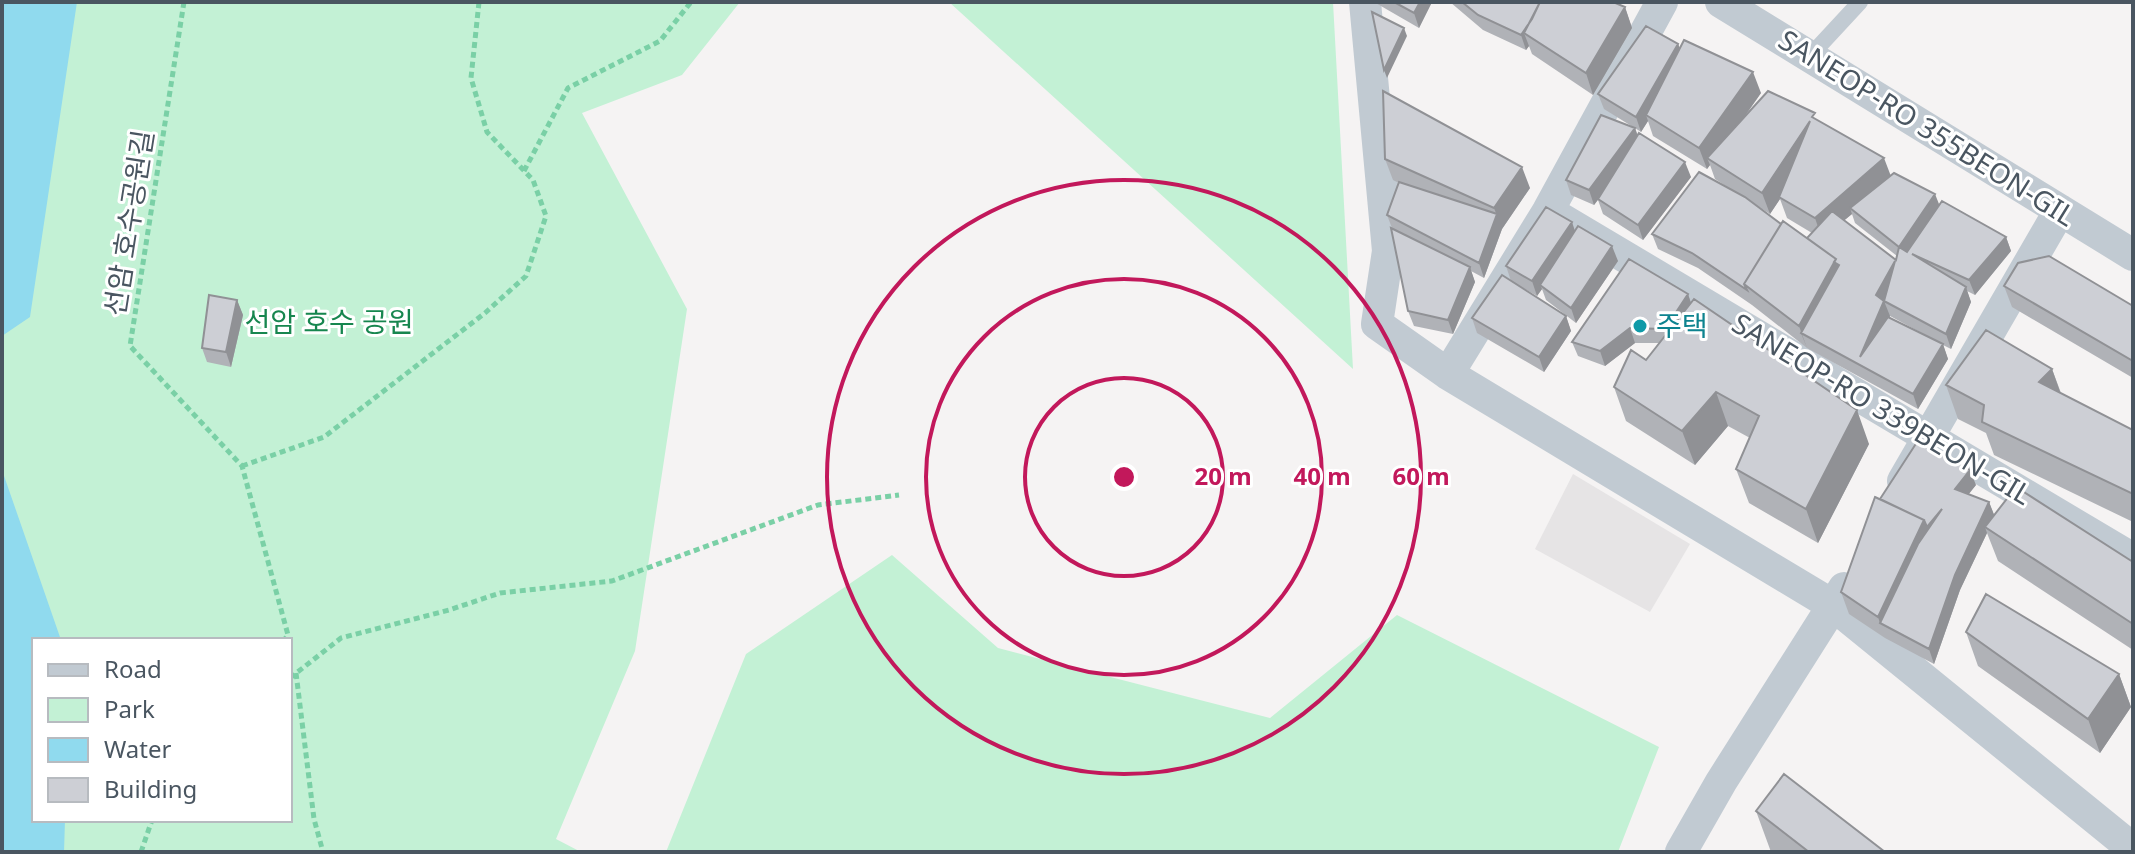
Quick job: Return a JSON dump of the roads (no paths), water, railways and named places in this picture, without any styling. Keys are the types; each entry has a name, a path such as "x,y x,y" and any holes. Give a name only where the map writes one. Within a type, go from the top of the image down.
{"street":[{"path":"1365,2 1388,251 1377,324 1448,374 1834,606 2133,849"},
{"path":"1448,374 1548,211 1662,2"},
{"name":"SANEOP-RO 355BEON-GIL","path":"1721,2 2133,255"},
{"path":"1890,504 2060,210"},
{"name":"SANEOP-RO 339BEON-GIL","path":"1548,211 2133,559"},
{"path":"1681,852 1862,556"}],"lane":[{"path":"1810,56 1860,2"}],"water":[{"path":"2,2 77,2 30,317 2,336"},
{"path":"2,470 60,638 32,638 32,822 65,822 64,852 2,852"}],"place":[{"name":"주택","path":"1640,326"}],"park label":[{"name":"선암 호수 공원","path":"329,322"}]}
